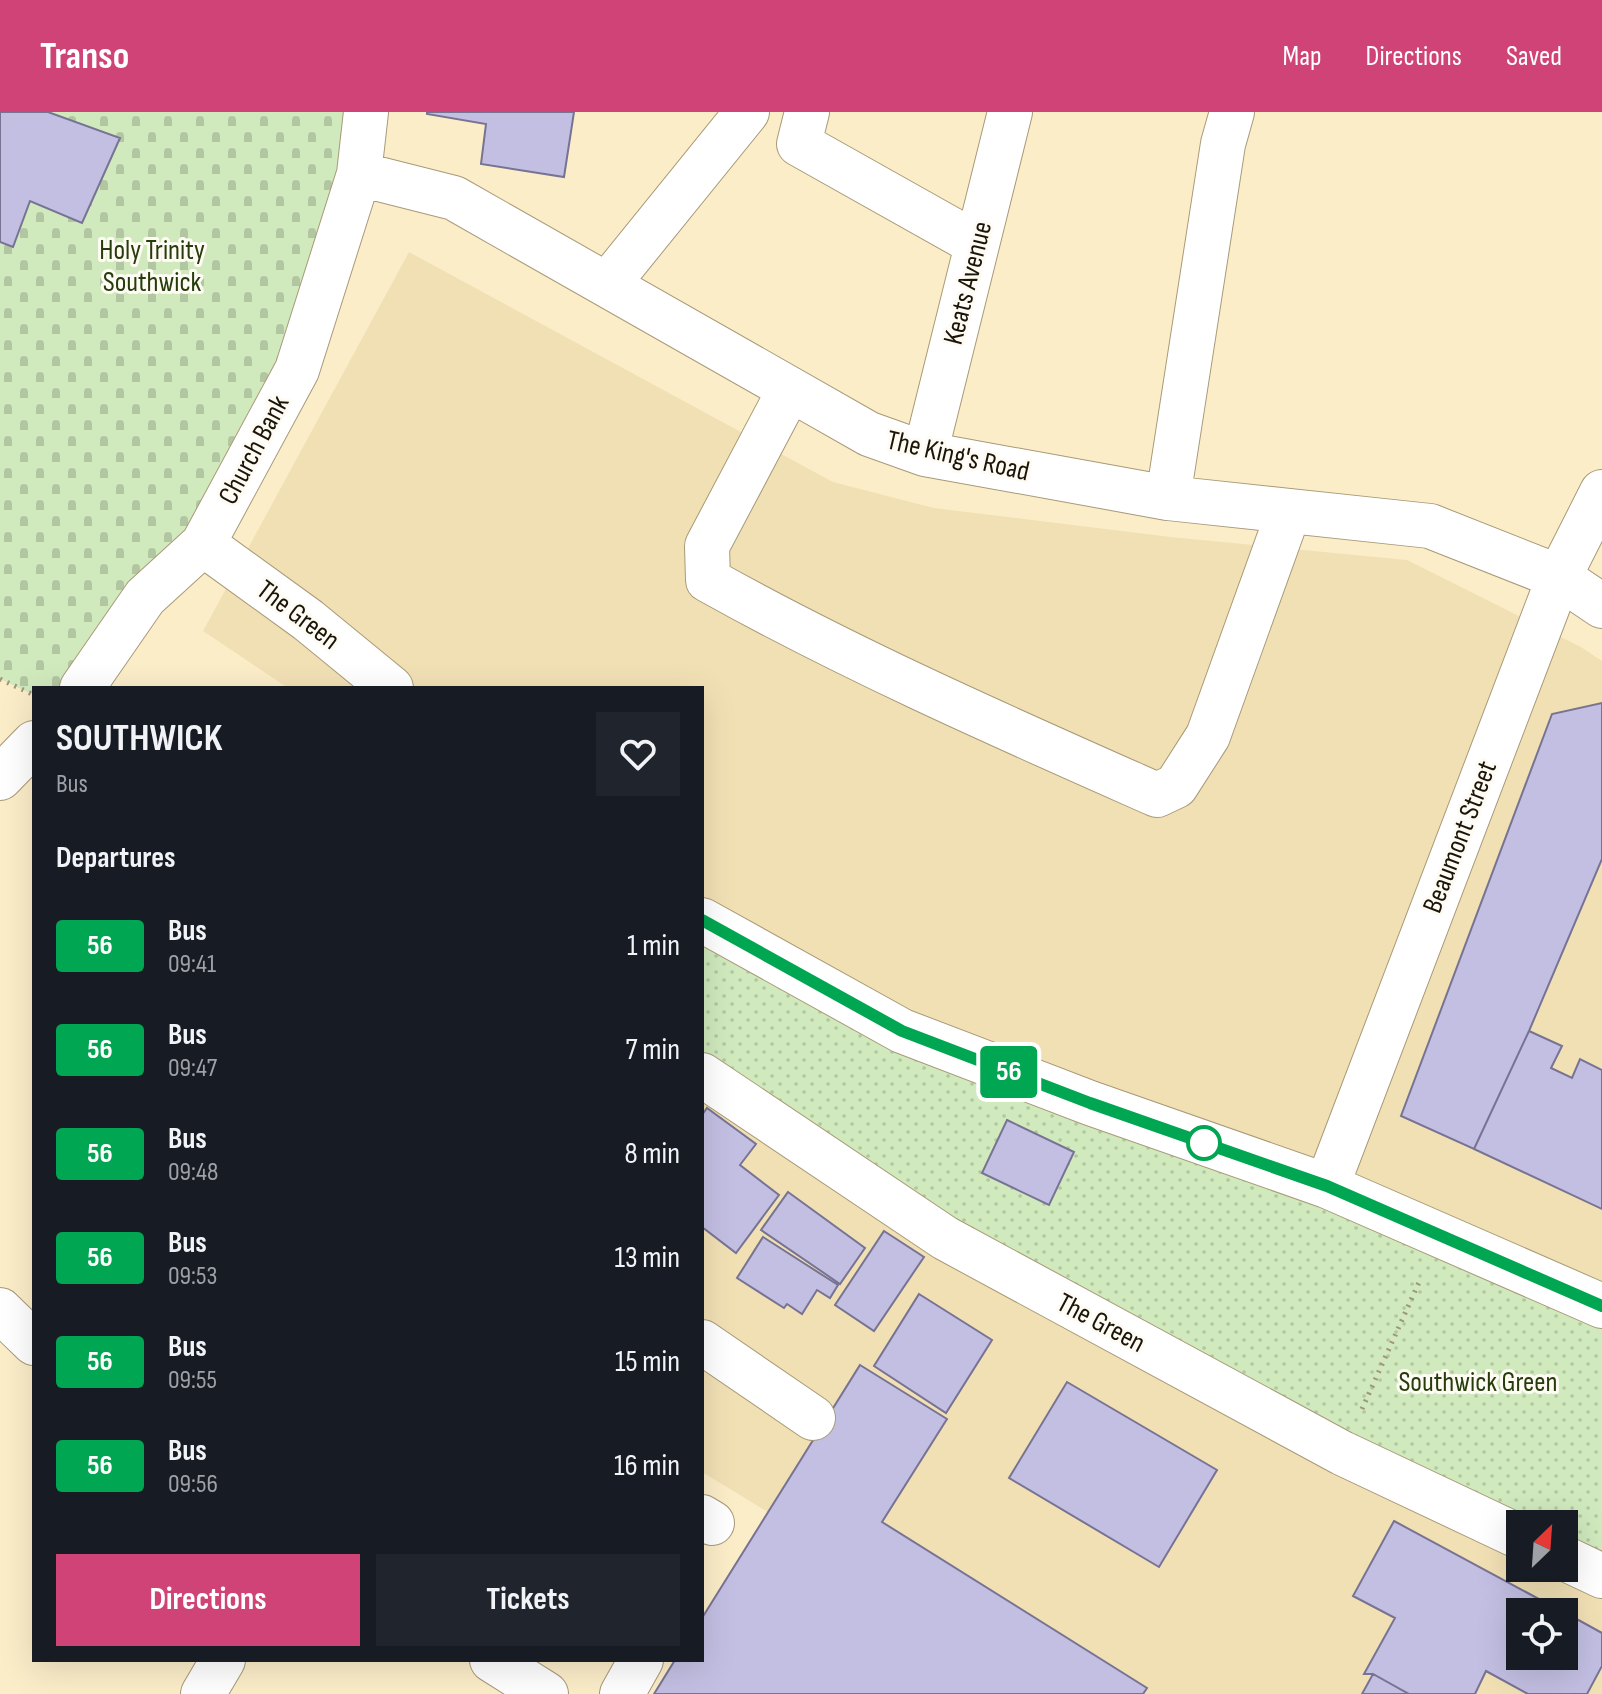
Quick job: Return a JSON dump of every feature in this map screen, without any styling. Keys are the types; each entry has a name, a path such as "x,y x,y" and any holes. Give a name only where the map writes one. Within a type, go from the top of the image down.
{"street":[{"name":"Church Bank","path":"83,686 145,597 203,544 297,370 359,174 366,112"},
{"path":"607,285 747,112"},
{"path":"807,112 799,144 977,244"},
{"name":"Keats Avenue","path":"925,454 1010,112"},
{"path":"1168,498 1223,144 1232,112"},
{"name":"The King's Road","path":"359,174 454,198 869,434 925,454 1168,498 1430,526 1559,577 1602,606"},
{"path":"790,389 707,546 708,580 809,634 1157,795 1176,786 1208,736 1289,511"},
{"name":"Beaumont Street","path":"1327,1186 1559,577 1602,492"},
{"name":"The Green","path":"203,544 308,620 389,686"},
{"path":"0,778 32,745"},
{"path":"704,921 902,1031 1090,1103 1327,1186 1602,1306"},
{"name":"The Green","path":"704,1076 945,1238 1342,1453 1506,1530"},
{"path":"0,1310 32,1341"},
{"path":"704,1343 813,1418"},
{"path":"1578,1565 1602,1576"},
{"path":"203,1694 222,1662"},
{"path":"495,1662 546,1694"},
{"path":"622,1694 640,1662"}],"path":[{"path":"0,679 32,694"},
{"path":"1342,1453 1441,1235"}],"shaded area":[{"path":"409,252 833,482 934,508 1171,537 1407,560 1581,647 1602,661 1602,1694 1115,1694 995,1650 704,1473 704,686 285,686 203,631"}],"green space":[{"name":"Holy Trinity Southwick","path":"0,112 366,112 359,174 203,544 84,686 32,686 32,694 0,679"},
{"name":"Southwick Green","path":"704,921 902,1031 1602,1306 1602,1576 1578,1565 1578,1510 1506,1510 1506,1518 1342,1453 704,1076"}],"building":[{"name":"Holy Trinity Southwick","path":"0,112 48,112 120,138 82,223 30,201 13,247 0,242"},
{"path":"427,112 574,112 564,177 481,164 486,124"},
{"path":"1602,703 1602,859 1529,1031 1474,1149 1401,1116 1552,714"},
{"path":"1529,1031 1562,1046 1551,1068 1572,1078 1580,1059 1602,1070 1602,1209 1474,1149"},
{"path":"707,1108 756,1144 740,1165 779,1195 736,1253 704,1229 704,1112"},
{"path":"1007,1120 1074,1152 1049,1205 982,1173"},
{"path":"788,1192 865,1248 840,1284 761,1230"},
{"path":"884,1231 924,1257 874,1331 835,1305"},
{"path":"763,1237 838,1285 830,1298 817,1290 802,1314 787,1304 784,1308 737,1278"},
{"path":"919,1294 992,1340 946,1413 874,1366"},
{"path":"860,1365 947,1419 882,1522 1147,1688 1143,1694 654,1694 674,1662 704,1662 704,1615"},
{"path":"1067,1382 1217,1470 1159,1567 1009,1478"},
{"path":"1394,1521 1537,1598 1506,1598 1506,1670 1578,1670 1578,1620 1602,1633 1602,1666 1587,1694 1528,1694 1486,1671 1475,1694 1409,1694 1373,1674 1364,1674 1395,1618 1353,1596"},
{"path":"1373,1674 1409,1694 1362,1694"}],"bus line":[{"name":"56","path":"704,921 902,1031 1090,1103 1327,1186 1602,1306"}]}
